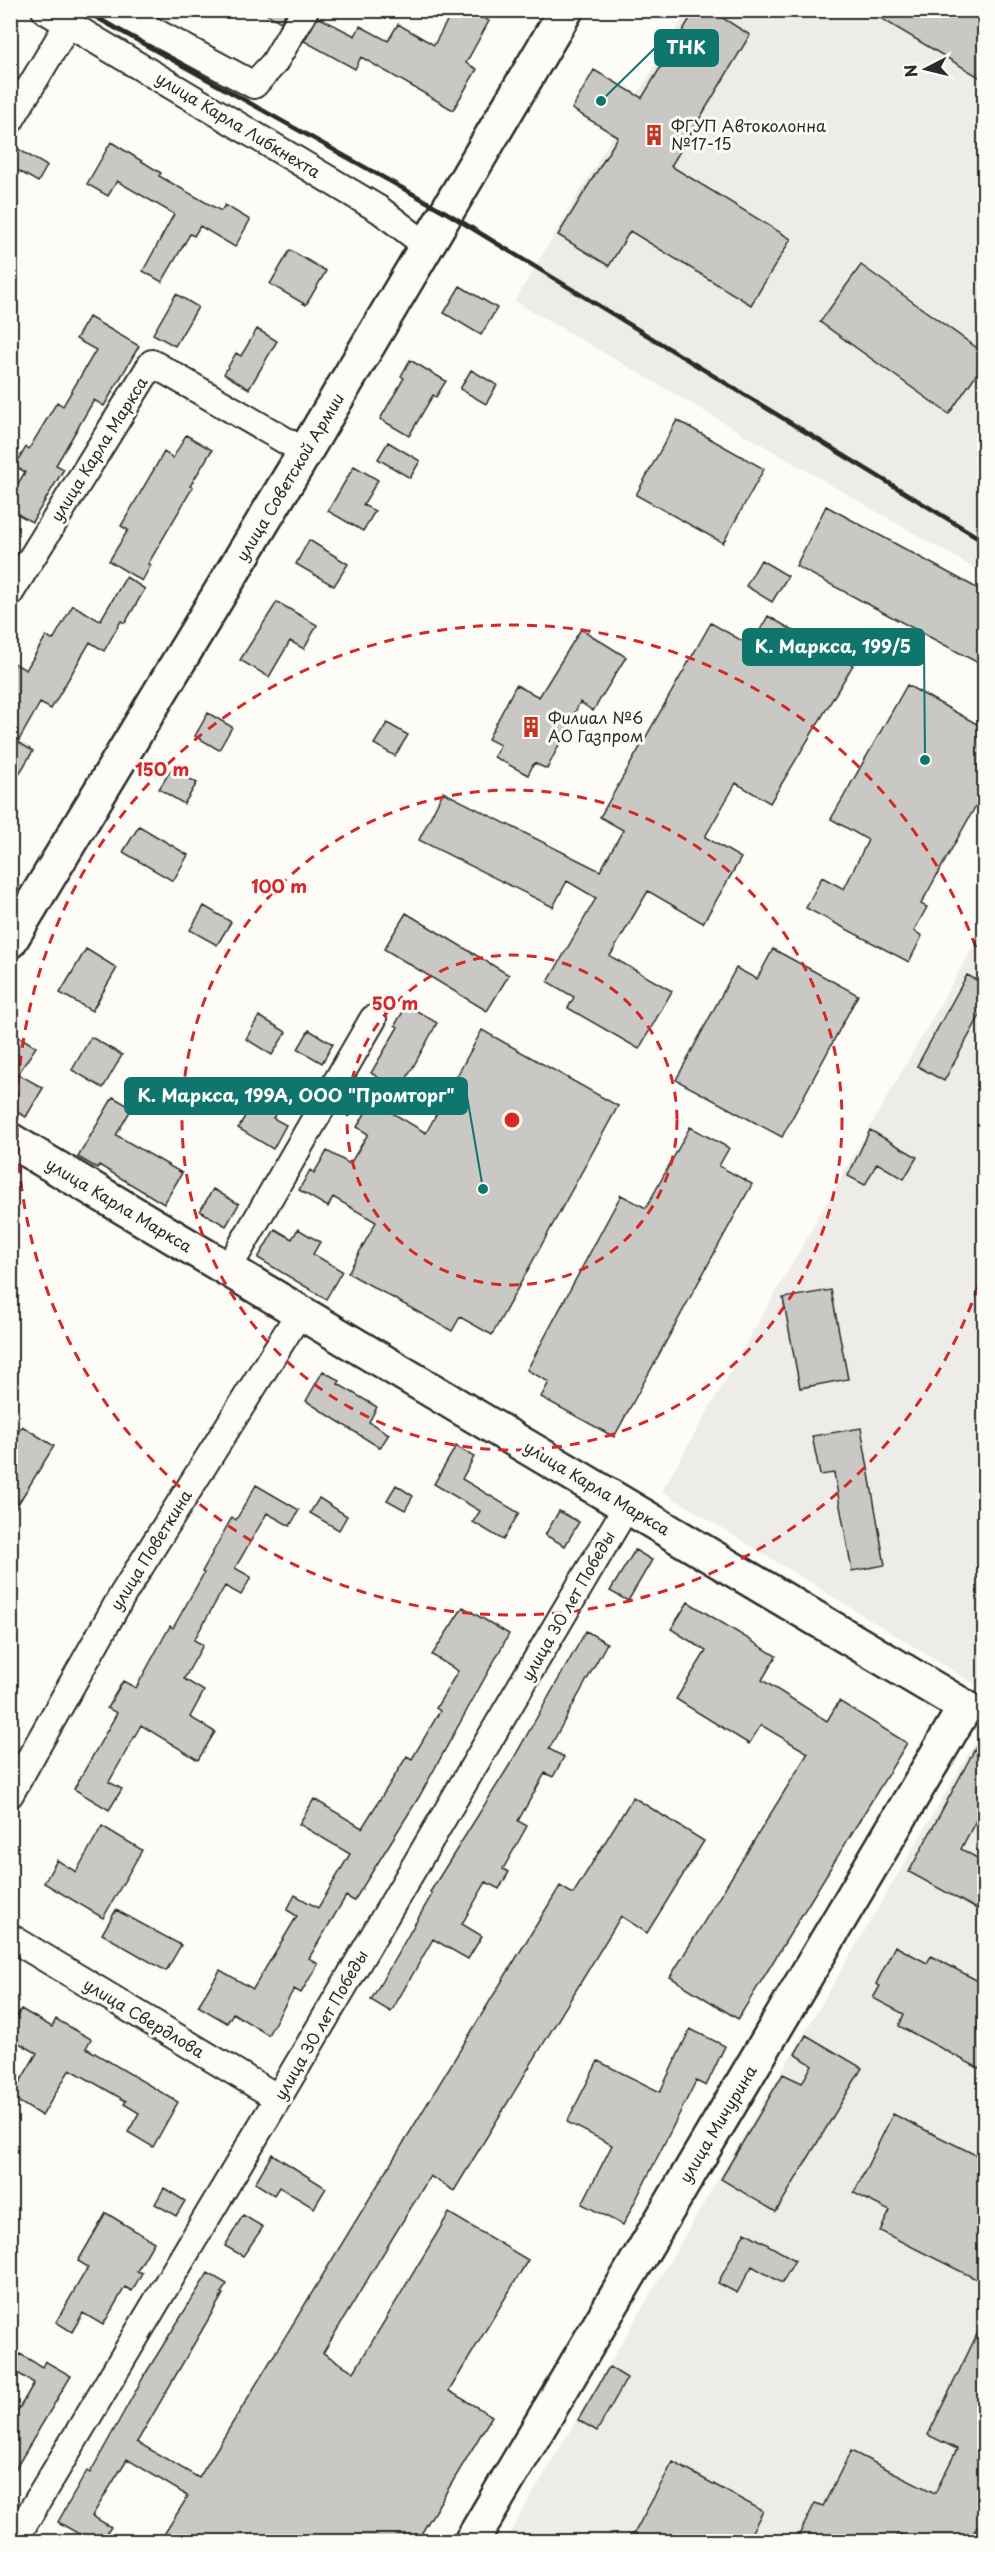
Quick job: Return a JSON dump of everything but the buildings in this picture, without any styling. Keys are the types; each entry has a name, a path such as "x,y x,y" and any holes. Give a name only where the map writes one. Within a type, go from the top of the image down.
{"street":[{"name":"улица Карла Либкнехта","path":"45,10 380,210 427,246"},
{"path":"114,10 254,85 274,63 305,10"},
{"name":"улица Советской Армии","path":"10,941 305,452 566,10"},
{"path":"10,121 68,24"},
{"name":"улица Карла Маркса","path":"10,593 152,363 305,452"},
{"path":"228,1269 373,1019"},
{"name":"улица Карла Маркса","path":"10,1140 965,1707"},
{"name":"улица Поветкина","path":"10,1794 123,1594 300,1312"},
{"name":"улица 30 лет Победы","path":"13,2541 278,2098 627,1506"},
{"name":"улица Мичурина","path":"471,2541 965,1707"},
{"name":"улица Свердлова","path":"10,1937 278,2098"}],"shaded area":[{"path":"687,11 984,11 984,574 515,301"},
{"path":"984,928 984,1690 662,1491"},
{"path":"984,1728 984,2541 505,2541"}],"railway":[{"path":"83,10 447,213 984,541"}],"place":[{"name":"ТНК","path":"601,101"},
{"name":"ФГУП Автоколонна №17-15","path":"654,135"},
{"name":"Филиал №6 АО Газпром","path":"531,727"},
{"name":"К. Маркса, 199/5","path":"925,760"},
{"name":"К. Маркса, 199А, ООО \"Промторг\"","path":"483,1189"}]}
